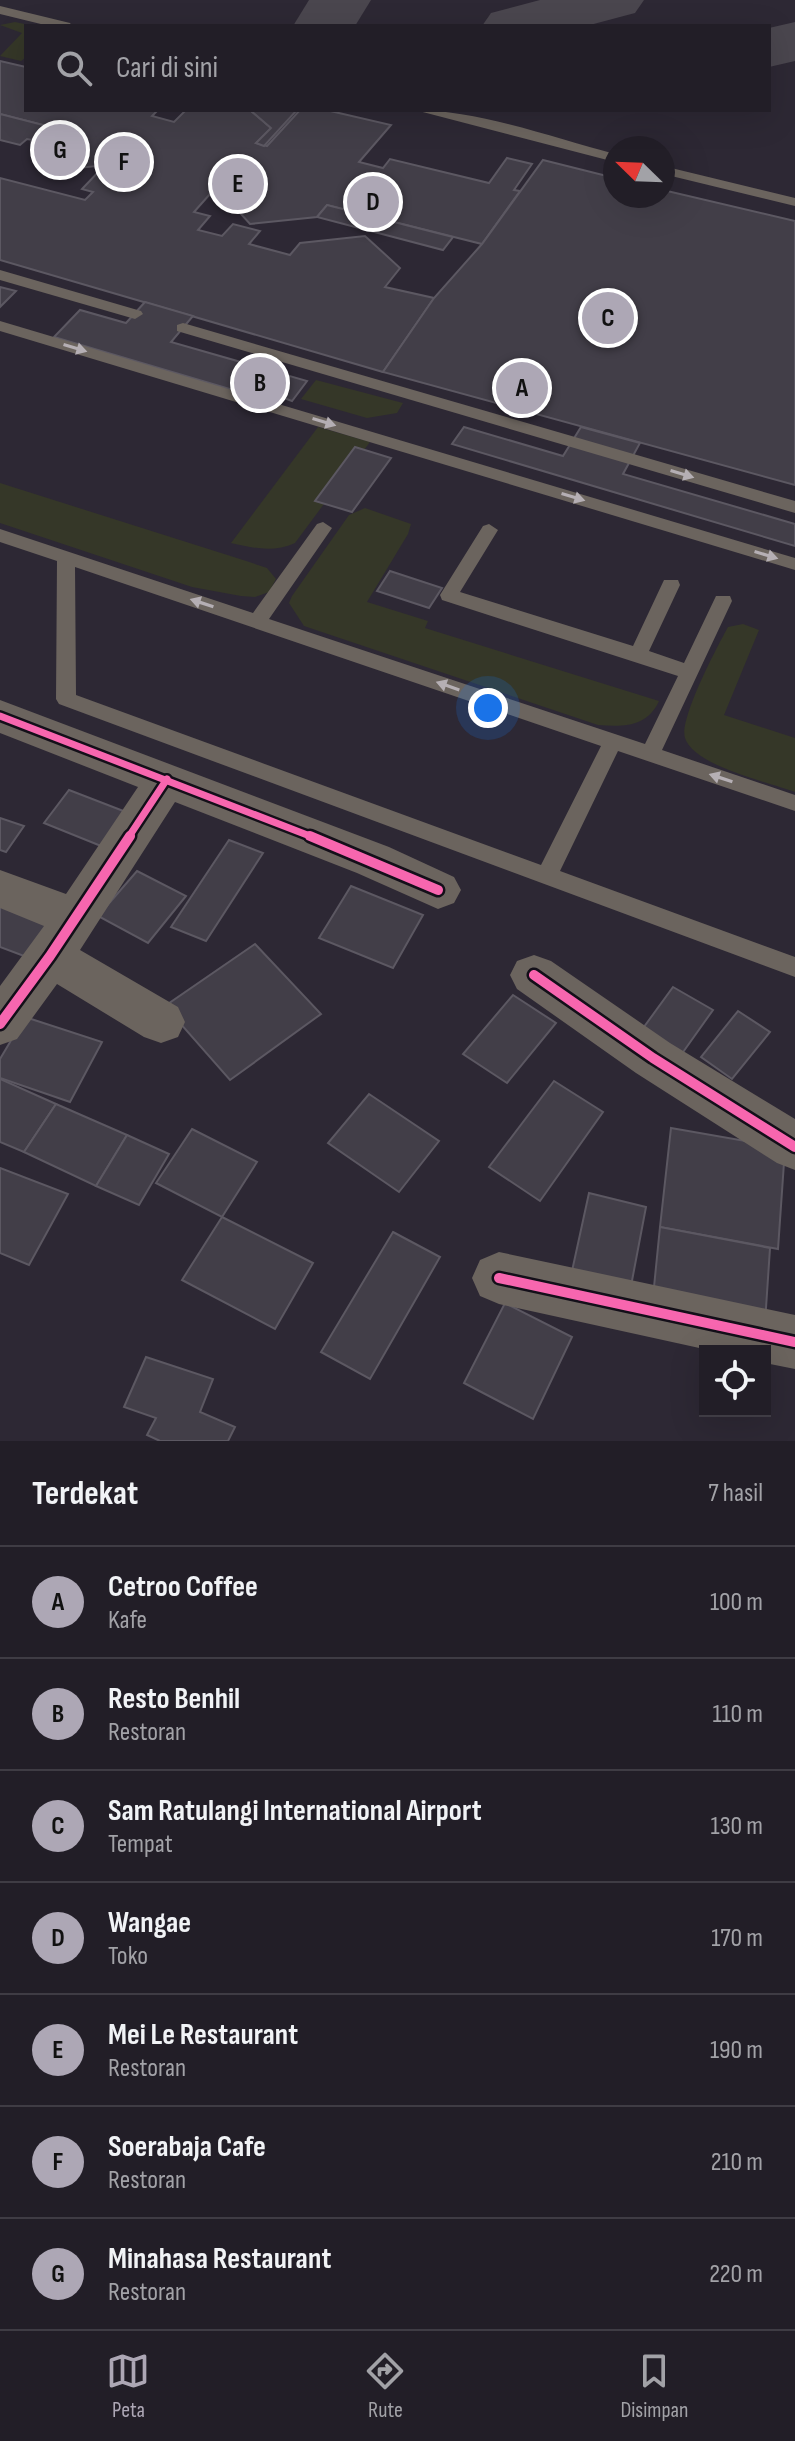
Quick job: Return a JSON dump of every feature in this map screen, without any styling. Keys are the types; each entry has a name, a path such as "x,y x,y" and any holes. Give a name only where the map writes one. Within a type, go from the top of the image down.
{"street":[{"path":"0,716 373,860 438,890"},
{"path":"0,1024 76,918 167,779"},
{"path":"0,889 76,918"},
{"path":"50,956 161,1022"},
{"path":"534,975 653,1058 795,1147"},
{"path":"499,1278 795,1342"}],"lane":[{"path":"0,11 56,24"},
{"path":"430,112 603,155"},
{"path":"675,173 795,202"},
{"path":"0,275 135,314"},
{"path":"0,326 795,564"},
{"path":"183,328 795,507"},
{"path":"257,621 323,528"},
{"path":"489,530 449,595 689,672"},
{"path":"0,535 795,803"},
{"path":"66,558 66,699 795,967"},
{"path":"638,655 671,585"},
{"path":"650,755 723,601"},
{"path":"547,875 613,742"}],"green space":[{"path":"24,24 24,59 21,61 0,56 22,33 0,25"},
{"path":"316,380 403,403 397,413 367,418 301,399"},
{"path":"318,427 370,442 295,543 271,549 231,543"},
{"path":"0,483 267,568 276,579 269,592 255,597 192,587 0,523"},
{"path":"365,508 411,524 367,602 428,621 425,628 659,701 654,710 634,724 598,725 304,626 289,603 292,596 349,515"},
{"path":"743,624 759,630 724,715 795,738 795,792 717,765 691,748 685,738 693,700 716,650 728,627"}],"building":[{"path":"0,61 24,67 24,112 156,112 152,116 174,122 184,112 252,112 271,128 256,143 267,146 298,112 335,112 391,125 359,162 383,168 390,159 489,183 507,158 532,164 514,190 520,191 482,244 327,205 317,217 250,224 221,192 233,178 226,176 194,212 210,216 198,230 222,236 233,224 260,231 249,244 290,255 300,243 365,236 400,268 385,287 434,298 383,372 0,260 0,178 85,200 93,192 82,189 105,165 52,171 31,142 47,126 0,114"},
{"path":"252,112 295,112 264,146 256,143 271,128"},
{"path":"0,114 47,126 32,140 27,139 20,145 0,140"},
{"path":"543,160 603,175 603,208 675,208 675,193 795,221 795,485 383,372 434,298 482,244"},
{"path":"327,205 453,237 443,250 317,217"},
{"path":"0,287 16,291 0,307"},
{"path":"145,302 193,316 171,342 307,381 292,401 284,398 280,404 54,337 80,310 126,323"},
{"path":"464,427 563,456 581,427 640,443 623,474 795,524 795,546 452,444"},
{"path":"355,447 391,458 352,512 315,501"},
{"path":"390,571 442,588 429,608 377,591"},
{"path":"69,790 126,812 101,846 44,823"},
{"path":"0,818 24,826 6,852 0,850"},
{"path":"229,840 263,853 206,941 171,927"},
{"path":"137,871 186,896 148,943 98,916"},
{"path":"351,886 423,915 393,968 319,938"},
{"path":"0,900 57,921 32,959 0,947"},
{"path":"255,944 321,1014 230,1080 165,1006"},
{"path":"673,987 713,1010 681,1055 641,1031"},
{"path":"513,995 556,1023 507,1083 463,1054"},
{"path":"738,1011 770,1032 732,1079 701,1057"},
{"path":"25,1017 102,1042 70,1102 0,1078 0,1059"},
{"path":"0,1079 56,1104 24,1152 0,1142"},
{"path":"554,1081 603,1112 540,1201 489,1167"},
{"path":"369,1094 439,1141 399,1192 328,1143"},
{"path":"56,1104 127,1135 96,1186 24,1152"},
{"path":"671,1128 785,1148 778,1249 660,1227"},
{"path":"192,1129 257,1162 222,1217 156,1183"},
{"path":"127,1135 169,1154 139,1205 96,1186"},
{"path":"0,1168 68,1194 29,1265 0,1253"},
{"path":"589,1193 646,1207 631,1286 572,1271"},
{"path":"222,1217 313,1263 275,1329 182,1280"},
{"path":"660,1227 770,1248 765,1323 653,1297"},
{"path":"393,1232 440,1257 370,1379 321,1352"},
{"path":"505,1303 572,1337 533,1419 464,1383"},
{"path":"146,1357 213,1379 200,1412 235,1427 228,1441 160,1441 147,1435 156,1418 124,1407"}],"taxiway":[{"path":"325,24 340,0"},
{"path":"521,24 613,0"},
{"path":"771,47 795,41"}],"cycle path":[{"path":"0,716 373,860 438,890"},
{"path":"0,1024 50,956 167,779"},
{"path":"534,975 653,1058 795,1147"},
{"path":"499,1278 795,1342"}],"place":[{"name":"Minahasa Restaurant","path":"60,150"},
{"name":"Soerabaja Cafe","path":"124,162"},
{"name":"Mei Le Restaurant","path":"238,184"},
{"name":"Wangae","path":"373,202"},
{"name":"Sam Ratulangi International Airport","path":"608,318"},
{"name":"Resto Benhil","path":"260,383"},
{"name":"Cetroo Coffee","path":"522,388"}]}
